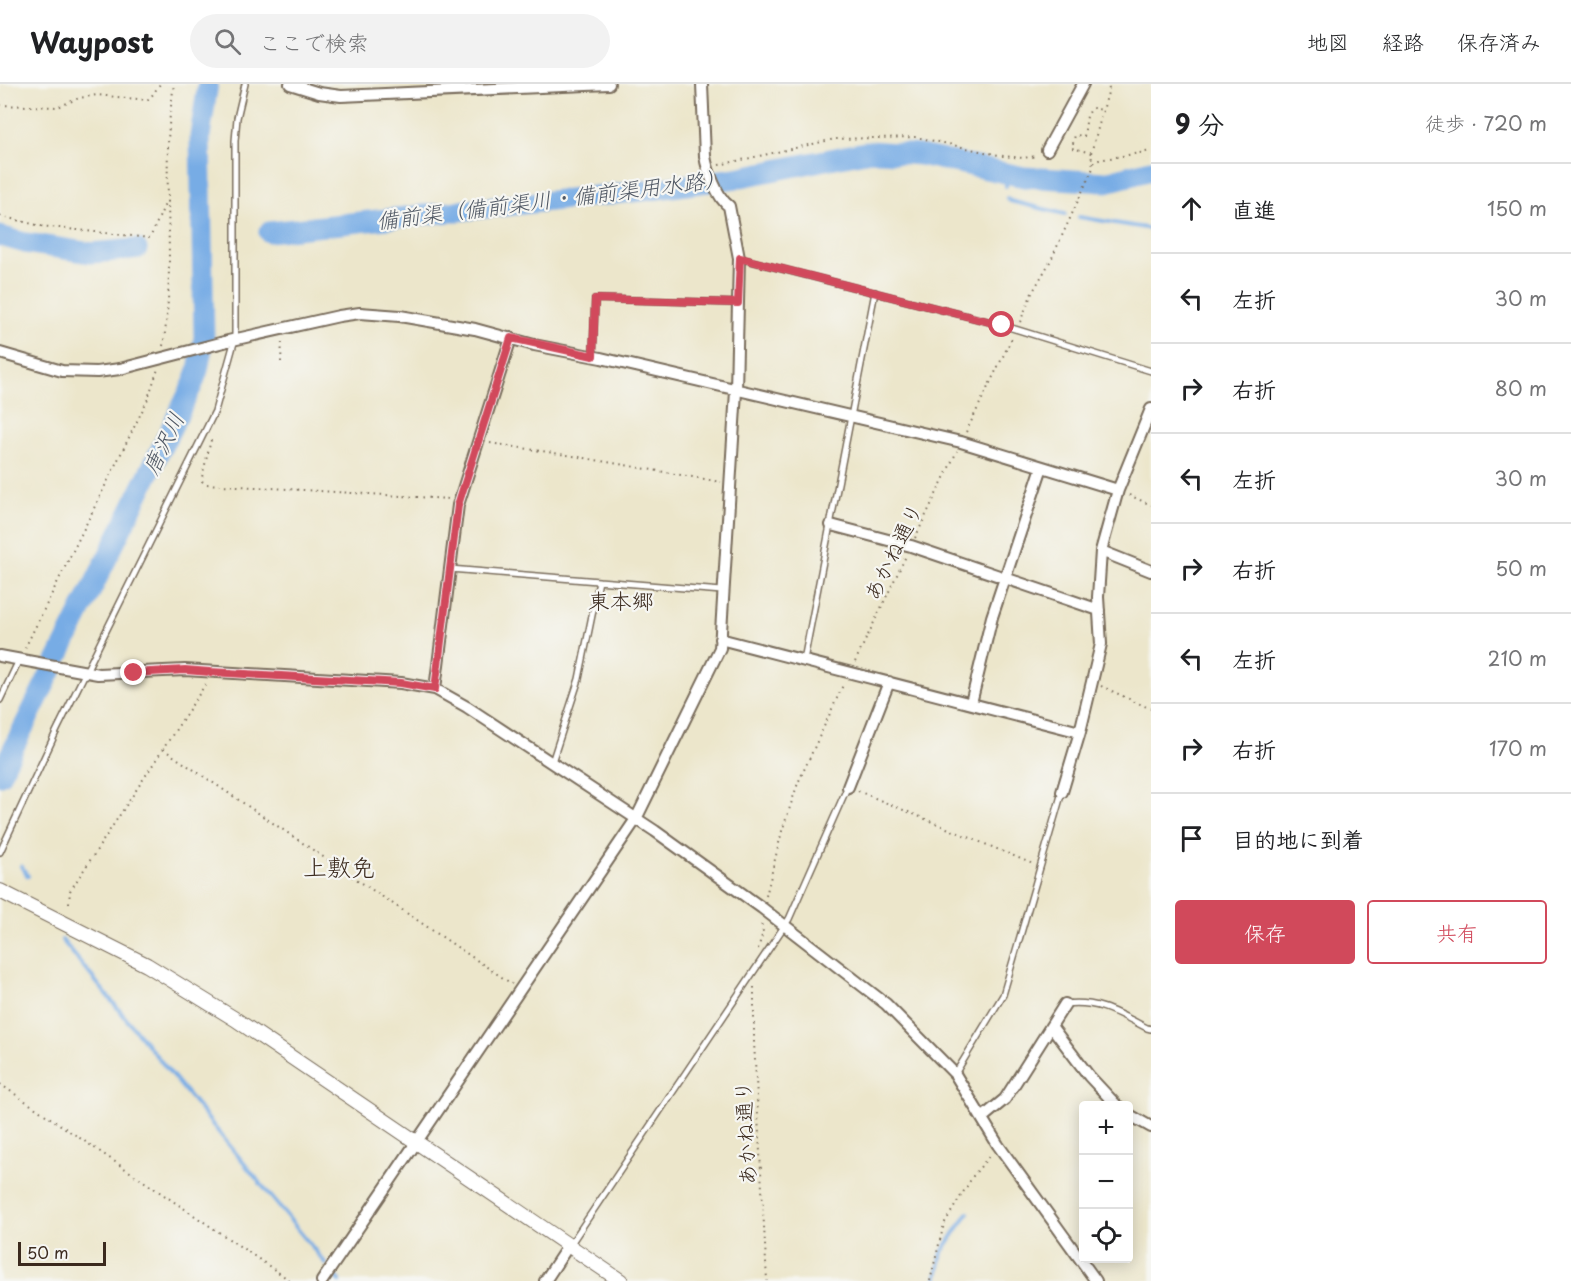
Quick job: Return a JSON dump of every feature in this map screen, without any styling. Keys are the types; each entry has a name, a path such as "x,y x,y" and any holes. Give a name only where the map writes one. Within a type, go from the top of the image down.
{"street":[{"path":"290,84 319,93 341,96 609,84"},
{"path":"322,1281 636,819 720,648 736,391 740,258 729,206 723,202 708,170 703,143 702,84"},
{"path":"1047,150 1083,84"},
{"path":"0,353 62,371 120,369 231,340 339,316 360,313 410,318 475,329 961,442 1118,490"},
{"path":"435,689 459,500 511,338"},
{"path":"1062,792 1080,732 1101,644 1099,610 1101,551 1118,490 1151,409"},
{"path":"971,703 992,617 1042,467"},
{"path":"831,525 911,546 1099,610"},
{"path":"1101,551 1151,571"},
{"path":"720,639 1080,732"},
{"path":"0,656 83,672 112,674 185,670 401,683 435,689 467,707 636,819 784,925 886,1004 955,1074 998,1145 1096,1281"},
{"path":"848,787 889,682"},
{"path":"0,891 76,928 178,983 418,1142 621,1281"},
{"path":"982,1118 1005,1099 1065,1004"},
{"path":"1051,1026 1089,1076 1112,1101"},
{"path":"1133,1117 1151,1127"},
{"path":"545,1281 568,1246"}],"lane":[{"path":"0,852 83,672 215,411 231,340 235,141 237,118 245,84"},
{"path":"740,258 1002,325 1151,371"},
{"path":"804,660 875,292"},
{"path":"593,356 595,299 738,303"},
{"path":"450,569 722,591"},
{"path":"552,762 579,679 599,581"},
{"path":"0,700 22,660"},
{"path":"568,1246 784,925 797,903 848,787"},
{"path":"955,1074 1003,995 1062,792"},
{"path":"1065,1004 1078,1002 1101,1005 1151,1029"}],"path":[{"path":"0,105 57,107 80,98 97,95 147,100 160,84"},
{"path":"22,660 147,401 164,357 170,264 168,148 174,84"},
{"path":"1019,324 1032,292 1051,260 1093,168 1091,153 1110,89 1107,84"},
{"path":"1091,153 1072,148 1075,135 1084,136 1087,116 1092,108 1103,110"},
{"path":"708,170 835,139 916,137 1023,159 1038,156 1047,150"},
{"path":"1094,163 1099,160 1151,151"},
{"path":"0,216 41,226 150,238 168,202"},
{"path":"281,362 282,328"},
{"path":"964,435 1014,335"},
{"path":"213,434 202,477 202,481 206,484 459,500"},
{"path":"478,441 730,484"},
{"name":"あかね通り","path":"853,665 958,449"},
{"path":"1118,490 1151,505"},
{"path":"69,903 70,891 214,672"},
{"path":"765,902 782,831 798,783 846,678"},
{"path":"1093,682 1151,710"},
{"path":"164,749 521,990"},
{"path":"848,787 1041,868"},
{"path":"757,956 763,932 761,916"},
{"name":"あかね通り","path":"754,983 754,1052 767,1281"},
{"path":"0,1084 291,1281"},
{"path":"930,1281 944,1224 974,1176 998,1145"}],"waterway":[{"name":"唐沢川","path":"0,775 198,370 204,338 200,136 208,84"},
{"name":"備前渠（備前渠川・備前渠用水路）","path":"269,232 650,190 736,178 870,151 920,155 1024,177 1106,182 1151,170"},
{"path":"1006,186 1007,175"},
{"path":"1007,198 1010,201 1065,214"},
{"path":"1079,217 1151,229"},
{"name":"備前渠（備前渠川・備前渠用水路）","path":"0,236 25,243 91,253 137,249"},
{"path":"21,866 28,876"},
{"path":"62,940 326,1264"},
{"path":"936,1281 942,1252 968,1213"},
{"path":"337,1277 340,1281"}],"district":[{"name":"東本郷","path":"621,599"},
{"name":"上敷免","path":"339,866"}],"route":[{"path":"134,673 185,670 401,683 435,689 458,505 511,338 534,345 593,356 595,299 738,303 740,258 1002,325"}]}
